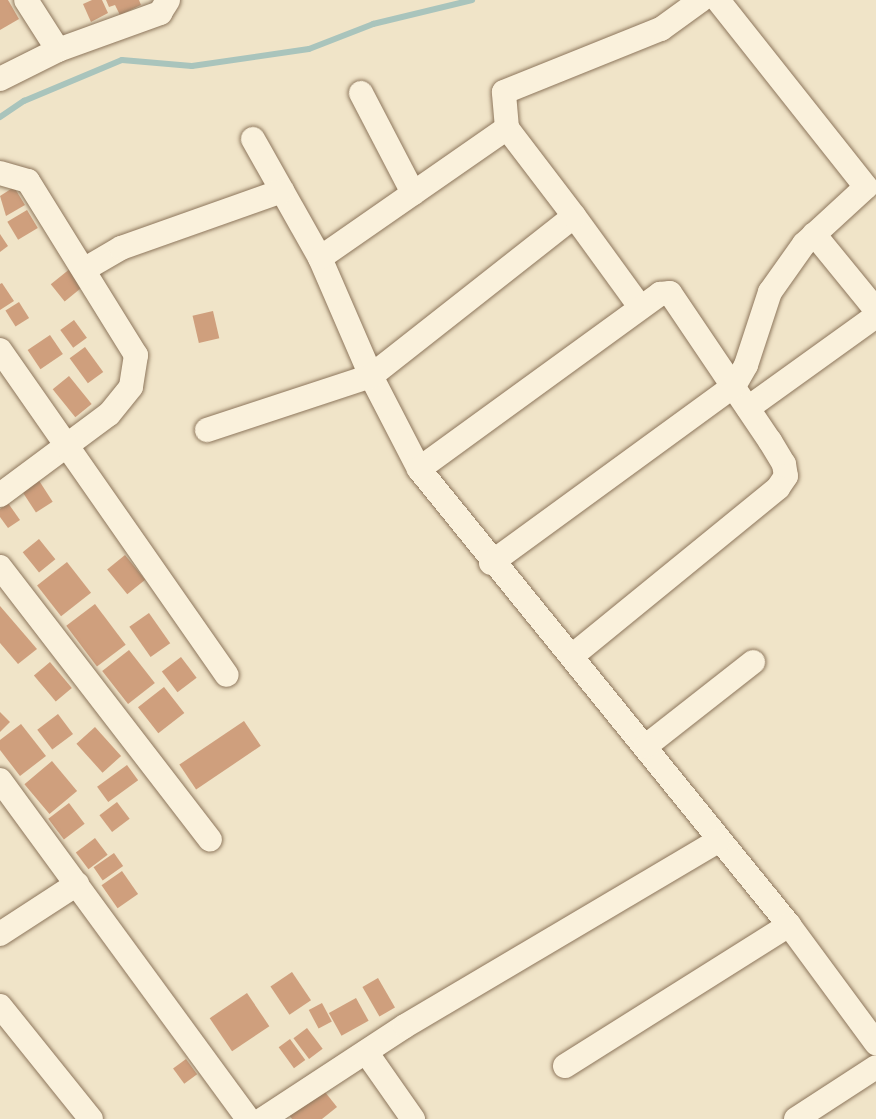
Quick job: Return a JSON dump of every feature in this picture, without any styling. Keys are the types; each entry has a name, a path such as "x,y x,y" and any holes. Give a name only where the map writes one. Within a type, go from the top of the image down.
{"street":[{"path":"26,0 58,50"},
{"path":"0,79 58,50 160,14 168,0"},
{"path":"640,307 507,128 504,92 661,29 701,0"},
{"path":"491,563 734,386 746,365 770,292 814,234 866,187 718,0"},
{"path":"361,93 413,194"},
{"path":"320,258 507,128"},
{"path":"253,139 320,258 371,376 419,469 491,563 572,656 646,746 718,841 789,925 876,1043"},
{"path":"0,173 28,181 85,269 136,355 136,373 131,387 109,414 68,447 0,495"},
{"path":"85,269 121,248 282,191"},
{"path":"207,430 371,376 574,216"},
{"path":"814,234 876,310"},
{"path":"419,469 640,307 660,294 670,293 784,464 786,476 778,488 572,656"},
{"path":"748,408 876,316"},
{"path":"0,350 226,675"},
{"path":"0,567 210,840"},
{"path":"646,746 753,662"},
{"path":"0,780 249,1119"},
{"path":"263,1119 366,1052 718,841"},
{"path":"0,934 77,884"},
{"path":"565,1066 789,925"},
{"path":"0,1006 91,1119"},
{"path":"366,1052 413,1119"},
{"path":"796,1119 876,1067"}],"building":[{"path":"0,0 8,0 19,19 0,30"},
{"path":"92,0 102,0 108,13 91,22 83,4"},
{"path":"106,0 139,0 141,5 120,15 115,5 109,7"},
{"path":"14,187 25,205 6,216 0,196"},
{"path":"27,210 38,228 18,240 7,222"},
{"path":"0,234 8,246 0,252"},
{"path":"71,268 85,285 65,301 51,284"},
{"path":"2,283 14,301 0,310 0,284"},
{"path":"19,302 29,318 15,327 5,310"},
{"path":"213,311 219,338 199,343 193,316"},
{"path":"74,320 87,338 73,348 60,330"},
{"path":"50,335 63,354 40,369 28,350"},
{"path":"85,347 103,372 88,383 70,358"},
{"path":"69,376 92,404 75,417 53,389"},
{"path":"38,479 53,502 36,513 21,490"},
{"path":"8,503 20,520 8,528 0,517 0,509"},
{"path":"39,539 55,559 39,572 23,552"},
{"path":"125,555 145,580 127,594 107,569"},
{"path":"67,562 91,593 61,616 37,585"},
{"path":"95,604 126,645 97,666 66,626"},
{"path":"0,606 37,649 18,664 0,643"},
{"path":"149,613 170,643 151,657 129,627"},
{"path":"129,650 155,683 128,704 102,671"},
{"path":"181,657 197,678 177,692 162,671"},
{"path":"50,662 72,688 56,702 34,675"},
{"path":"164,687 184,713 158,733 138,707"},
{"path":"0,712 10,722 0,732"},
{"path":"58,714 73,734 52,750 37,730"},
{"path":"244,721 261,746 196,789 179,765"},
{"path":"21,724 46,756 20,776 0,750 0,740"},
{"path":"95,727 121,756 103,773 76,744"},
{"path":"52,761 77,791 49,814 24,784"},
{"path":"127,765 138,780 108,802 97,787"},
{"path":"117,802 130,819 112,832 99,815"},
{"path":"69,803 85,824 64,839 48,819"},
{"path":"95,838 108,855 88,869 76,852"},
{"path":"114,853 123,866 103,880 94,867"},
{"path":"122,871 138,894 118,908 102,885"},
{"path":"292,972 311,1000 289,1015 270,987"},
{"path":"378,978 395,1007 379,1016 362,987"},
{"path":"247,993 269,1026 232,1051 210,1018"},
{"path":"356,998 369,1021 341,1036 329,1013"},
{"path":"322,1003 332,1022 319,1029 309,1010"},
{"path":"307,1028 323,1049 309,1059 293,1038"},
{"path":"290,1039 305,1060 294,1068 279,1047"},
{"path":"186,1059 197,1074 184,1084 173,1068"},
{"path":"321,1087 337,1107 322,1119 292,1119 288,1114"}],"waterway":[{"path":"0,117 24,101 122,60 192,66 309,49 373,24 472,0"}]}
